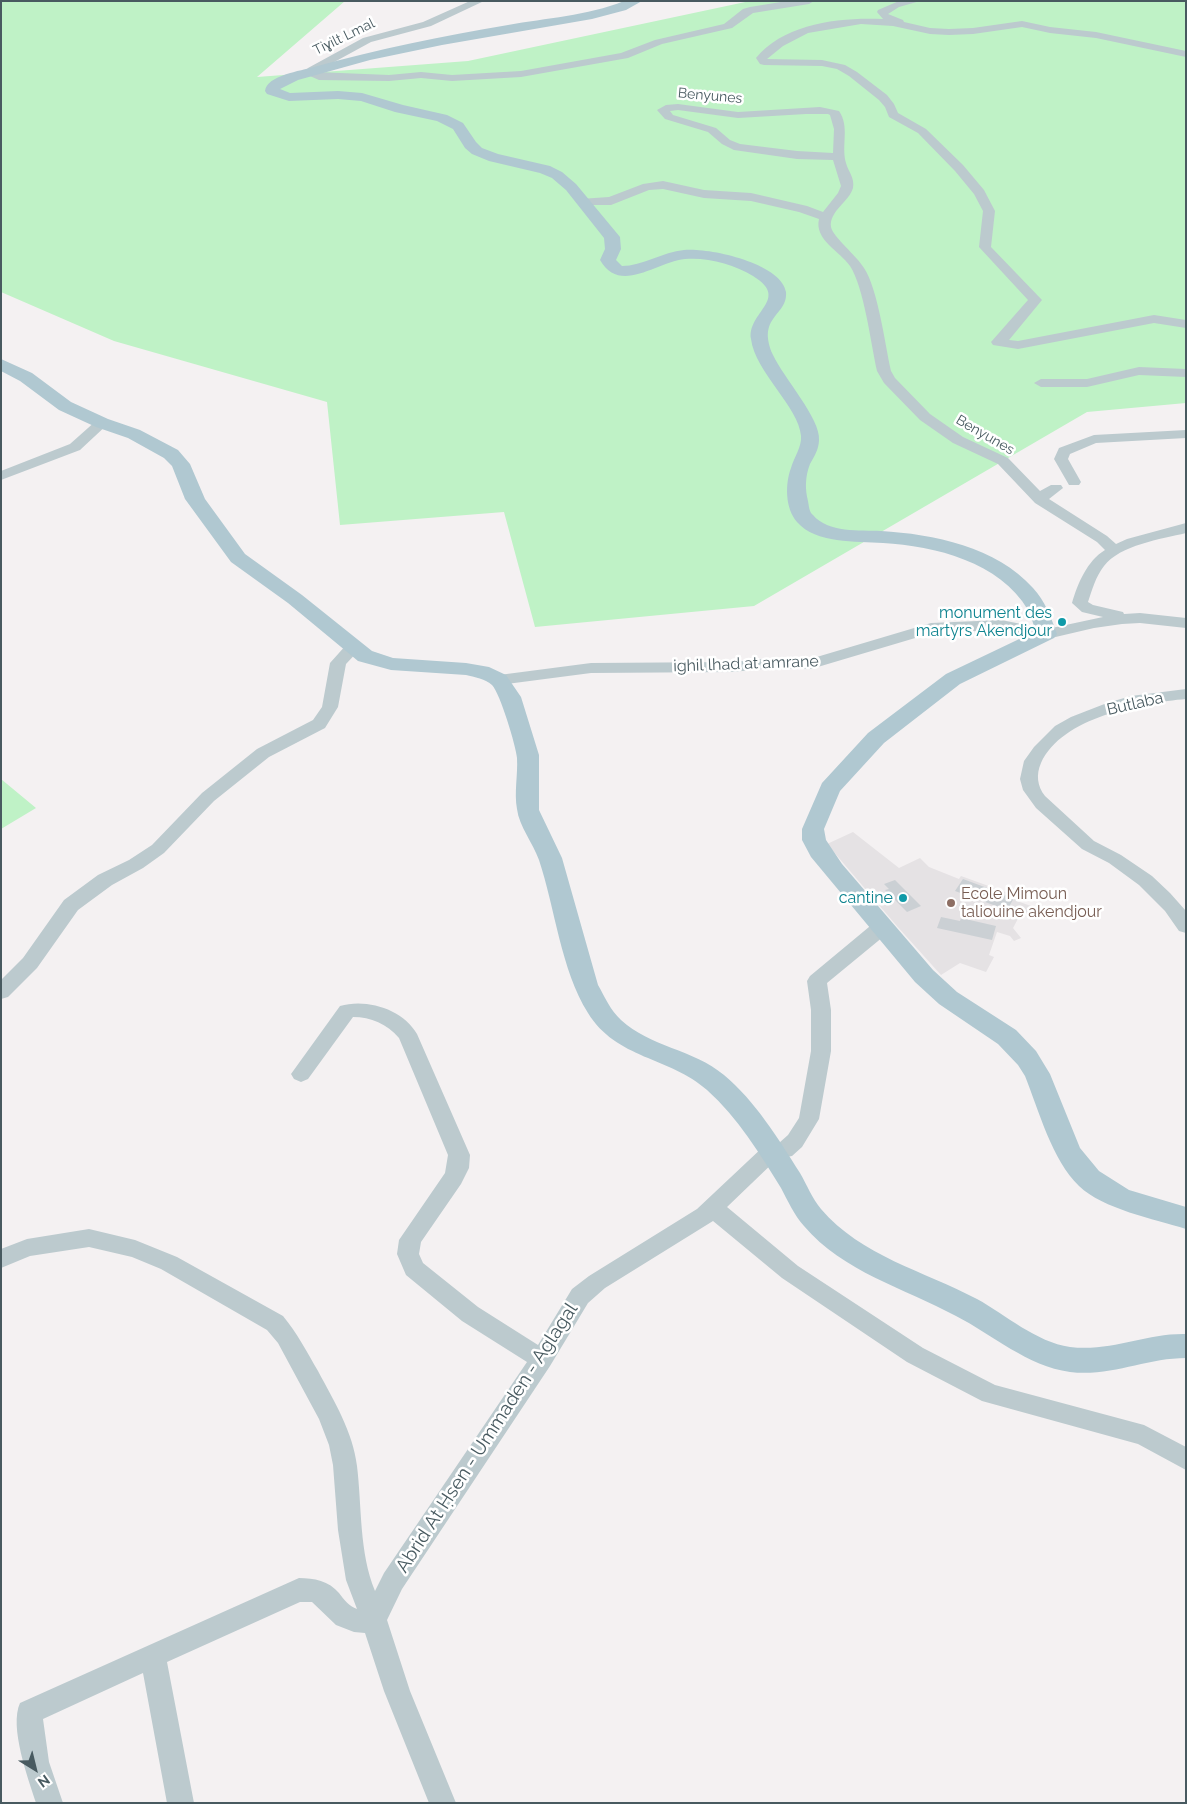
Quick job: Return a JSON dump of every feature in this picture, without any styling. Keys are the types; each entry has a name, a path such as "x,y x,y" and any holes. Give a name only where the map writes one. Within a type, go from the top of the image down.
{"main road":[{"path":"636,1 577,18 370,55 279,82 272,88 272,91 289,97 362,96 400,109 442,118 458,126 470,145 477,151 494,158 545,169 557,175 584,202 612,237 615,243 614,249 608,260 618,270 635,270 668,257 697,254 730,261 750,268 768,278 778,291 778,300 763,321 759,330 759,338 782,384 808,424 811,437 798,474 796,490 803,518 812,525 824,530 842,534 927,542 957,550 976,558 1004,574 1028,594 1040,613 1047,634 974,668 939,689 876,738 830,788 813,829 814,840 819,851 834,870 924,976 948,998 1007,1037 1027,1058 1038,1074 1069,1153 1089,1178 1120,1198 1186,1218"},
{"path":"1,364 26,377 65,406 102,423 134,434 171,454 181,464 195,499 238,558 326,623 352,648 365,656 391,664 466,669 482,672 500,680 510,697 528,755 528,810 550,858 593,1005 613,1028 625,1038 685,1064 714,1082 747,1118 771,1152 810,1216 839,1245 967,1308 1050,1355 1091,1361 1164,1346 1186,1346"}],"street":[{"name":"Tiɣilt Lmal","path":"309,73 367,40 427,24 479,1"},
{"path":"309,73 319,78 389,78 421,75 446,78 477,78 521,74 624,56 659,42 728,26 736,21 740,15 750,10 810,1"},
{"path":"902,26 901,22 884,16 882,12 896,5 909,2"},
{"path":"1186,54 1096,35 1050,30 1022,24 949,32 930,32 893,23 861,21 806,30 779,44 761,58 764,62 777,65 822,63 842,68 884,98 892,107 893,115 922,131 959,168 980,193 989,211 986,247 999,264 1020,282 1035,300 1011,330 998,342 1018,345 1154,319 1186,324"},
{"name":"Benyunes","path":"839,158 797,155 738,147 726,142 712,130 669,117 663,110 675,107 722,115 738,115 819,108 832,109 835,112 840,132 839,158 847,180 846,189 825,217 824,228 828,235 854,262 864,279 884,371 889,380 914,408 952,436 1003,461 1040,500 1102,539 1114,550"},
{"path":"584,202 611,201 646,187 664,185 704,194 752,197 803,209 825,217"},
{"path":"1041,383 1087,383 1139,371 1186,373"},
{"path":"1,476 75,447 102,423"},
{"path":"1074,482 1061,460 1064,451 1075,446 1094,439 1186,434"},
{"path":"1040,500 1046,493 1056,488"},
{"path":"1122,619 1111,612 1084,607 1079,600 1097,564 1114,550 1142,539 1186,528"},
{"path":"1047,634 1094,622 1122,619 1140,618 1186,623"},
{"name":"ighil lhad at amrane","path":"500,680 592,668 732,667 762,664 811,664 931,628 1001,625 1047,634"},
{"path":"1,992 30,963 71,905 105,880 136,864 158,849 208,797 263,753 319,724 330,707 338,663 352,648"},
{"name":"Butlaba","path":"1186,694 1152,696 1119,704 1085,718 1052,737 1036,753 1031,767 1029,782 1030,788 1042,803 1085,843 1123,864 1148,884 1176,909 1186,926"},
{"path":"771,1152 785,1150 795,1141 810,1119 821,1051 821,1010 817,981 882,926"},
{"path":"301,1074 347,1011 362,1009 403,1027 408,1034 459,1155 458,1168 453,1178 410,1240 408,1254 411,1262 414,1269 470,1314 542,1359"},
{"name":"Abrid At Ḥsen - Ummaden - Aglagal","path":"374,1620 392,1581 542,1359 580,1296 597,1282 672,1237 713,1208 771,1152"},
{"path":"713,1208 790,1272 915,1355 990,1394 1144,1435 1186,1460"},
{"path":"1,1259 26,1248 89,1238 135,1249 169,1263 276,1323 286,1336 330,1416 341,1444 346,1465 350,1530 358,1580 374,1620 397,1691 443,1803"},
{"path":"50,1803 36,1762 29,1712 153,1655 306,1589 312,1588 320,1592 341,1614 355,1621 374,1620"},
{"path":"153,1655 181,1803"}],"shaded area":[{"name":"Ecole Mimoun taliouine akendjour","path":"853,832 899,868 920,858 929,867 959,879 961,876 1019,897 1017,901 1031,906 1027,914 1021,913 1013,928 1021,938 1014,941 1010,936 997,932 989,955 994,957 986,972 960,963 941,975 827,844"}],"green space":[{"path":"1,1 345,1 257,77 468,61 750,1 1186,1 1186,403 1087,412 754,606 535,627 504,512 340,525 327,402 114,341 1,292"},
{"path":"1,779 36,808 1,829"}],"building":[{"path":"963,879 1014,898 1007,910 955,891"},
{"name":"cantine","path":"895,880 921,906 907,912 885,890 889,889 884,884"},
{"path":"941,917 960,921 961,918 996,926 992,940 937,928"}],"place":[{"name":"monument des martyrs Akendjour","path":"1062,622"},
{"name":"cantine","path":"903,898"},
{"name":"Ecole Mimoun taliouine akendjour","path":"951,903"}]}
